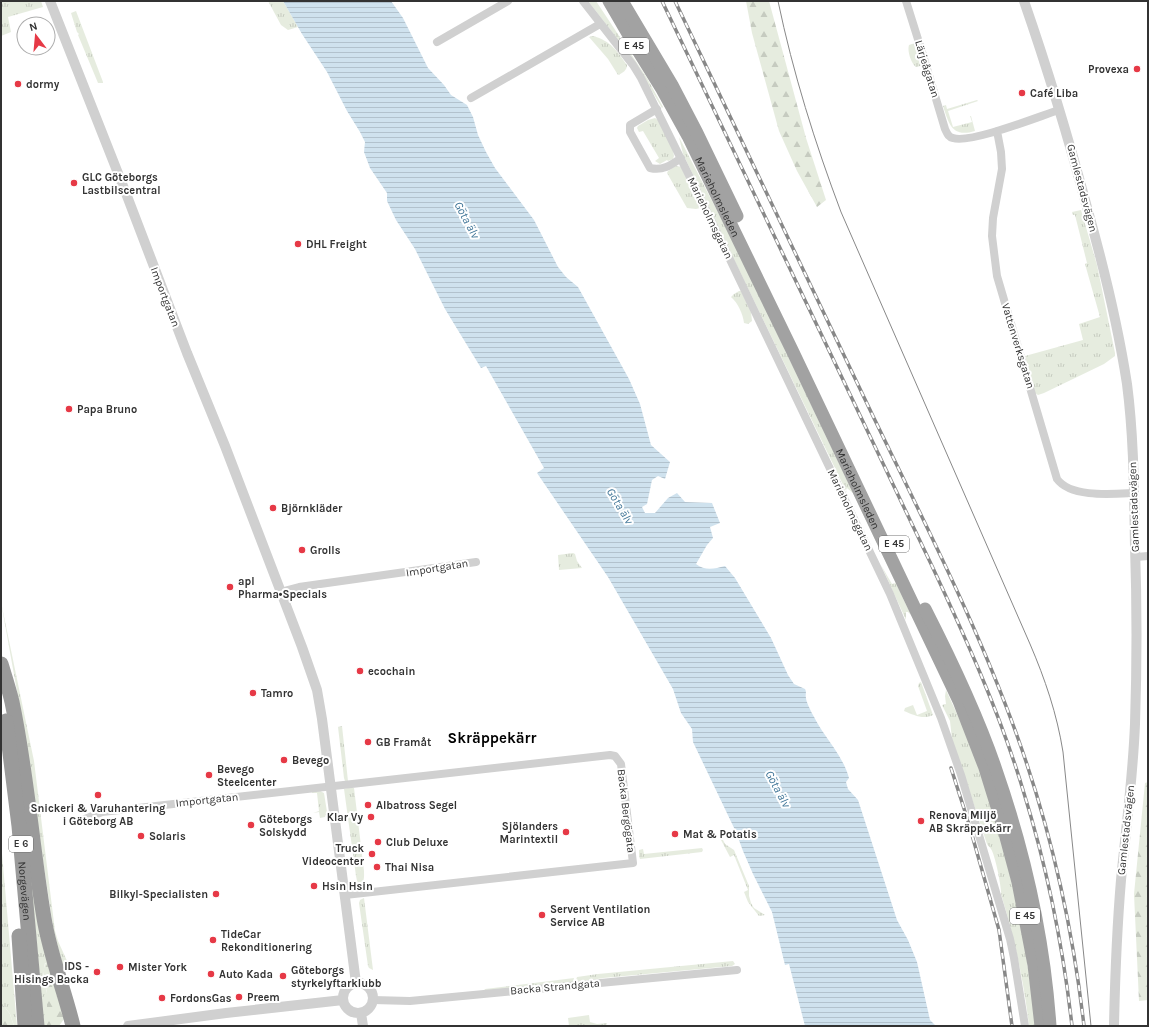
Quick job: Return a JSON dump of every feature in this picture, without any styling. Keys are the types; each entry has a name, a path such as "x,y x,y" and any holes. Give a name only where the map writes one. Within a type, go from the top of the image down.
{"highway":[{"path":"600,1 634,44"},
{"name":"Marieholmsleden","path":"609,1 672,106 711,184 926,630 965,717 985,768 998,808 1018,882 1034,965 1041,1026"},
{"name":"Marieholmsleden","path":"622,1 665,72 697,133 967,697 994,766 1016,834 1036,922 1050,1026"},
{"path":"1,664 12,700 20,745 44,918 52,954 73,1026"},
{"name":"Norgevägen","path":"1,684 19,826 37,1026"},
{"name":"Norgevägen","path":"1,758 10,834 19,934 25,1026"}],"street":[{"name":"Importgatan","path":"50,1 227,452 317,690 331,786 356,983"},
{"path":"437,42 508,1"},
{"name":"Marieholmsgatan","path":"583,1 637,71 657,108 886,586 928,686 970,801 1003,912 1014,958 1025,1026"},
{"name":"Lärjeågatan","path":"906,1 945,130 950,137 954,139 964,139 997,131"},
{"name":"Gamlestadsvägen","path":"1024,1 1059,110 1100,256 1116,327 1127,386 1134,493 1136,557 1137,626 1135,727 1119,909 1114,1026"},
{"path":"472,98 600,24"},
{"path":"657,108 630,125 630,132 650,168 657,169 668,166 681,158"},
{"path":"997,131 1059,110"},
{"name":"Vattenverksgatan","path":"997,131 1001,152 1002,169 993,218 992,236 997,276 1057,479 1061,485 1075,491 1134,493"},
{"path":"1136,557 1148,556"},
{"name":"Importgatan","path":"280,592 301,587 476,562"},
{"name":"Backa Bergögata","path":"331,786 610,755 615,756 621,764 633,863 345,895"},
{"name":"Importgatan","path":"85,819 102,812 331,786"},
{"name":"Backa Strandgata","path":"373,1000 410,1001 737,970"},
{"path":"356,983 369,987 373,1000 369,1008 360,1013 349,1010 344,1005 343,1000 346,989 352,984 356,983"},
{"path":"128,1026 343,1000"},
{"path":"360,1013 363,1026"}],"green space":[{"path":"1,1 41,1 43,7 8,17 11,32 1,36"},
{"path":"268,1 283,1 298,27 288,30 281,25"},
{"path":"588,1 596,1 647,78 663,107 662,108 633,59"},
{"path":"746,1 769,1 806,138 826,200 817,207 797,171 779,131 752,33"},
{"path":"76,11 103,83 98,83 78,35 79,34 71,13"},
{"path":"593,36 609,44 617,51 627,65 623,72 618,75 608,59 589,37"},
{"path":"915,43 921,65 916,67 909,54 909,45"},
{"path":"977,100 978,101 948,111 953,127 972,122 971,116 975,131 961,133 956,131 950,124 943,106 946,105 947,109"},
{"path":"655,118 658,120 673,150 674,156 673,159 667,160 660,164 655,161 659,158 643,131 639,132 637,128 648,120"},
{"path":"679,137 740,255 853,493 847,488 846,490 848,495 683,154"},
{"path":"676,166 681,167 700,208 687,208 667,173"},
{"path":"1081,210 1097,265 1115,356 1104,364 1038,395 1035,393 1025,356 1083,340 1079,324 1100,317 1085,264 1087,263 1075,215 1073,215 1072,212"},
{"path":"741,291 751,312 752,321 748,324 744,323 740,309 731,297"},
{"path":"853,493 854,494 896,583"},
{"path":"575,554 577,561 582,568 559,570 558,555"},
{"path":"881,565 892,584 896,583 911,615 906,612 906,620"},
{"path":"1,602 34,761 55,931 68,963 68,965 63,967 53,927 20,708"},
{"path":"921,682 933,715 926,717 918,716 904,711 905,708 913,705 917,715 927,711 918,686"},
{"path":"946,690 969,740 995,817 1021,918 1036,1026 1029,1026 1018,959 1001,894 993,852 987,844 952,739 950,721 942,705 946,704"},
{"path":"342,726 348,781 345,781 344,778 338,727"},
{"path":"1148,782 1148,1000 1139,1001 1134,894 1145,783"},
{"path":"354,788 364,871 363,882 358,886 344,789"},
{"path":"320,791 324,793 327,812 325,817 320,818 319,812 313,813 319,811 317,793 312,792"},
{"path":"24,803 50,963 45,963 43,975 47,993 47,1026 44,1026"},
{"path":"721,840 723,840 725,844 734,850 749,886 751,903 754,908 765,915 759,916 748,902 744,892 748,890 734,855 730,857"},
{"path":"1,842 17,1026 14,1026 10,1014 4,1006 1,1007"},
{"path":"702,848 702,852 640,859 639,856 639,850 643,849 644,854"},
{"path":"364,898 373,970 368,966 359,903 360,900"},
{"path":"733,961 735,964 732,966 603,978 575,983 577,977 598,974"},
{"path":"46,962 50,963 64,1019 59,1026 47,1026 47,993 43,971"},
{"path":"574,978 573,982 484,991 485,989"},
{"path":"4,1006 10,1014 14,1026 1,1026 1,1007"},
{"path":"589,1015 590,1022 597,1024 607,1023 606,1026 569,1026 568,1018"}],"water":[{"name":"Göta älv","path":"283,1 391,1 403,18 428,68 451,95 467,105 473,117 478,135 495,168 534,220 558,267 566,277 578,287 629,379 640,404 651,445 670,462 665,479 658,476 652,480 647,504 642,507 645,513 655,513 668,498 677,493 685,502 712,503 720,523 710,527 713,538 696,564 703,568 710,569 725,566 735,578 771,638 788,675 794,684 805,689 810,710 847,771 849,778 846,782 848,789 858,800 897,920 908,940 917,962 930,1020 935,1025 939,1026 805,1026 789,964 785,965 772,912 753,874 736,832 693,742 692,729 681,713 673,689 608,577 537,473 544,468 486,366 481,368 445,309 415,249 396,220 387,201 387,193 370,168 364,152 365,142 360,132 347,111 327,72 302,34"}],"tram line":[{"path":"778,1 805,108 841,212 1030,644 1050,697 1063,752 1091,1026"}],"railway":[{"path":"662,1 932,566 970,649 993,705 1014,761 1040,848 1059,936 1072,1026"},
{"path":"675,1 931,536 969,618 1004,702 1020,744 1042,813 1060,883 1074,954 1084,1026"},
{"path":"951,768 968,821 999,930 1012,1026"}],"place":[{"name":"Provexa","path":"1137,69"},
{"name":"dormy","path":"18,84"},
{"name":"Café Liba","path":"1022,93"},
{"name":"GLC Göteborgs Lastbilscentral","path":"74,183"},
{"name":"DHL Freight","path":"298,244"},
{"name":"Papa Bruno","path":"69,409"},
{"name":"Björnkläder","path":"273,508"},
{"name":"Grolls","path":"302,550"},
{"name":"apl Pharma•Specials","path":"230,587"},
{"name":"ecochain","path":"360,671"},
{"name":"Tamro","path":"253,693"},
{"name":"GB Framåt","path":"368,742"},
{"name":"Bevego","path":"284,760"},
{"name":"Bevego Steelcenter","path":"209,775"},
{"name":"Snickeri & Varuhantering i Göteborg AB","path":"98,795"},
{"name":"Albatross Segel","path":"368,805"},
{"name":"Klar Vy","path":"371,817"},
{"name":"Renova Miljö AB Skräppekärr","path":"921,821"},
{"name":"Göteborgs Solskydd","path":"251,825"},
{"name":"Sjölanders Marintextil","path":"566,832"},
{"name":"Mat & Potatis","path":"675,834"},
{"name":"Solaris","path":"141,836"},
{"name":"Club Deluxe","path":"378,842"},
{"name":"Truck Videocenter","path":"372,854"},
{"name":"Thai Nisa","path":"377,867"},
{"name":"Hsin Hsin","path":"314,886"},
{"name":"Bilkyl-Specialisten","path":"216,894"},
{"name":"Servent Ventilation Service AB","path":"542,915"},
{"name":"TideCar Rekonditionering","path":"213,940"},
{"name":"Mister York","path":"120,967"},
{"name":"IDS - Hisings Backa","path":"97,972"},
{"name":"Auto Kada","path":"211,974"},
{"name":"Göteborgs styrkelyftarklubb","path":"283,976"},
{"name":"Preem","path":"239,997"},
{"name":"FordonsGas","path":"162,998"}],"district":[{"name":"Skräppekärr","path":"492,738"}]}
